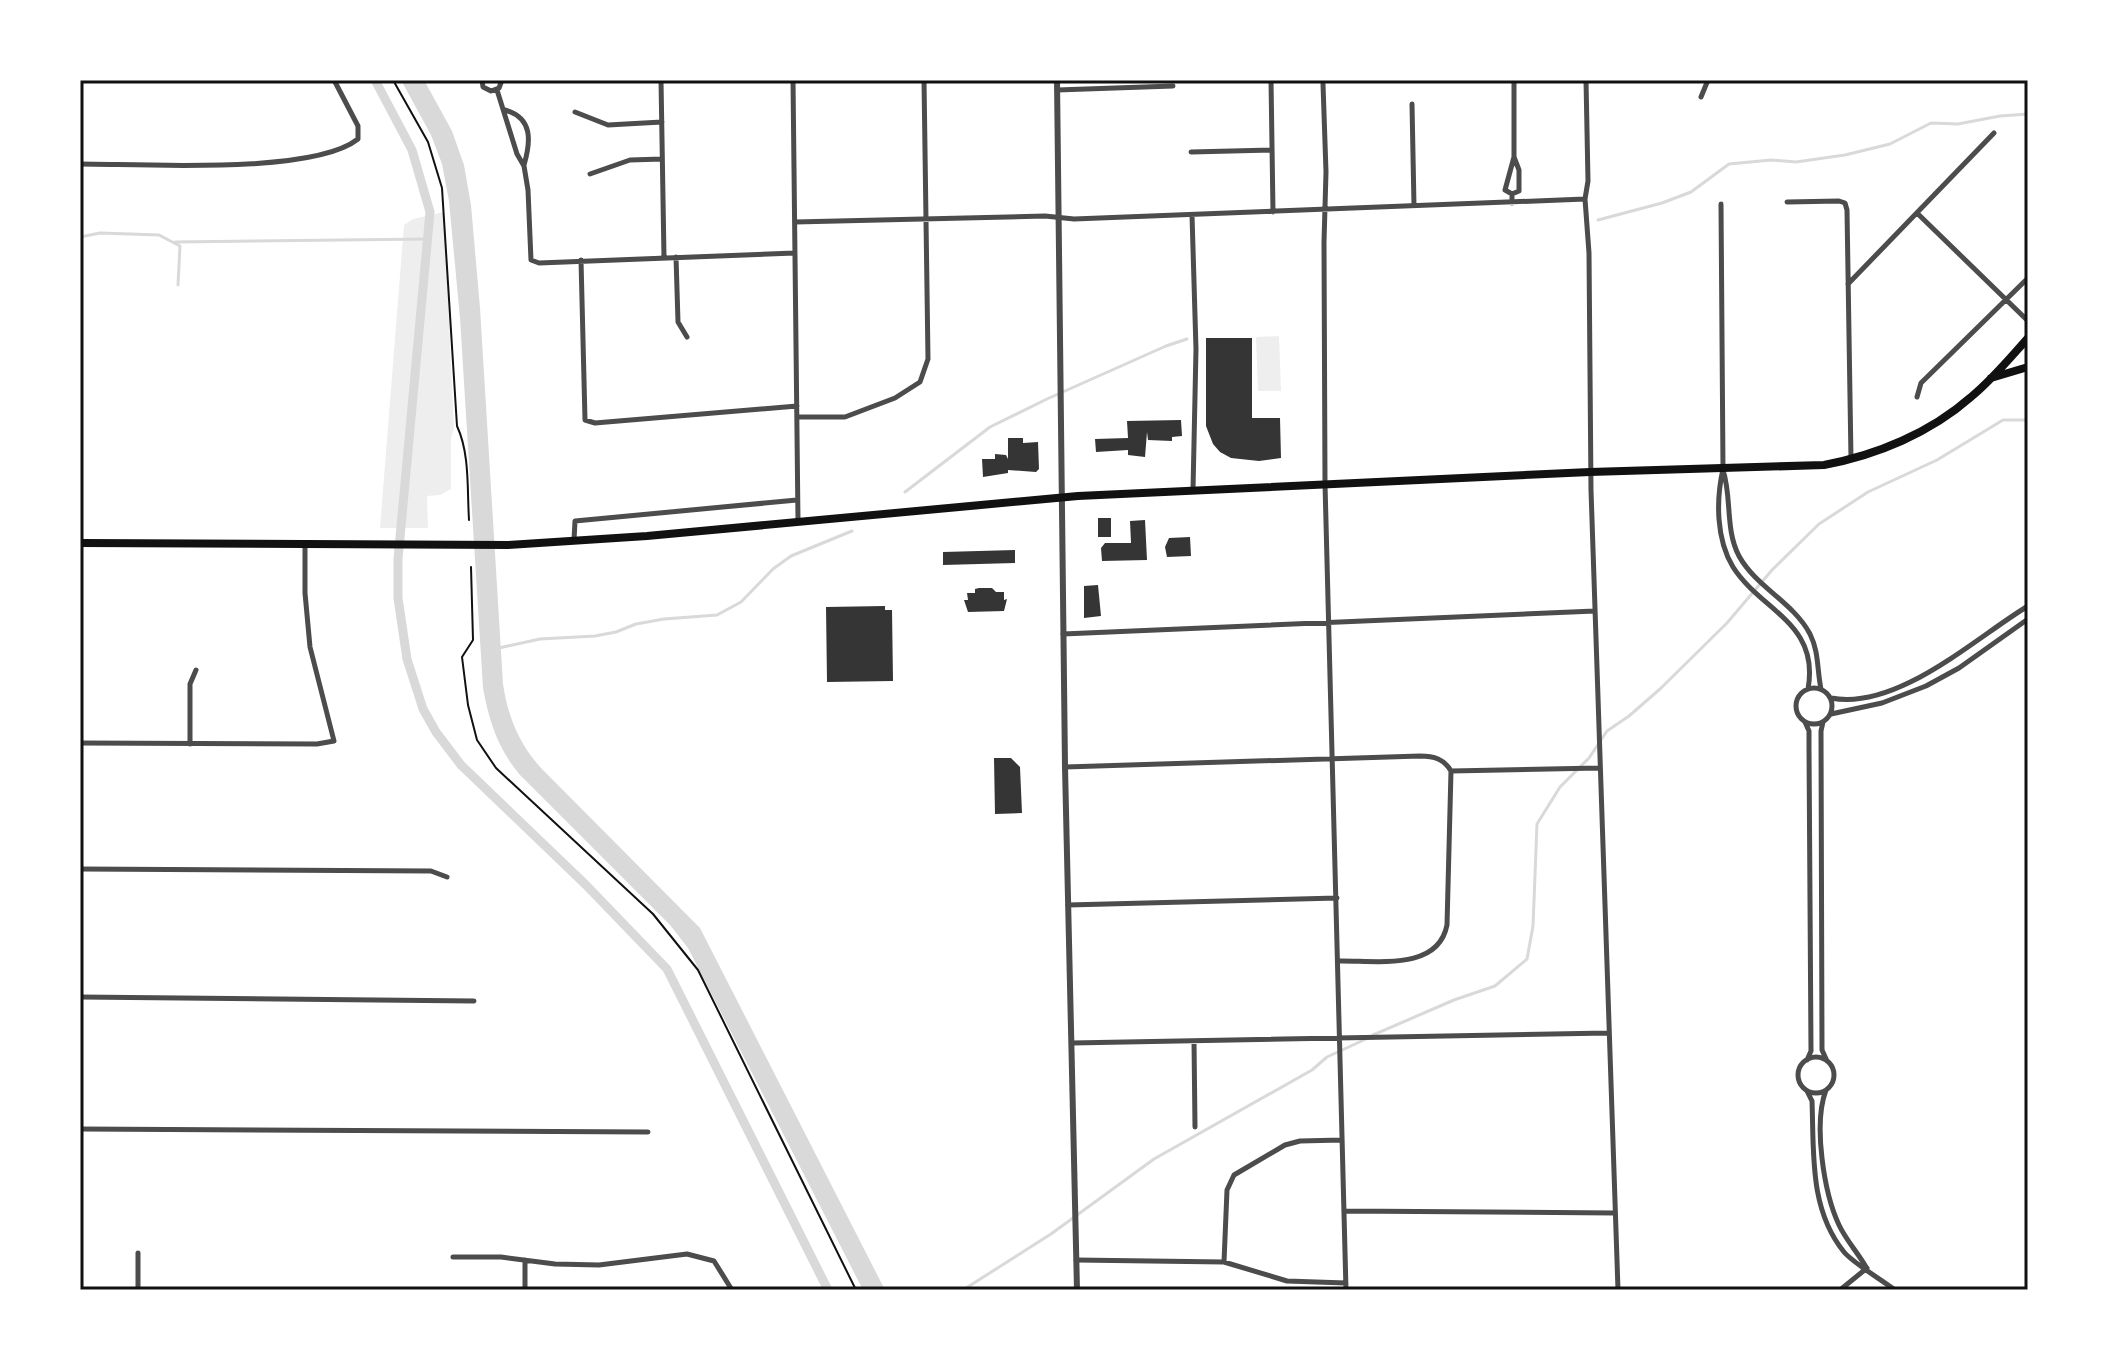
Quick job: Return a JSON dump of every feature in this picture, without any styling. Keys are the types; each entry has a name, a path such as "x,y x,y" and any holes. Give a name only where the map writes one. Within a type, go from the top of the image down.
{"main road":[{"path":"80,543 501,545 1061,498 1193,490 1590,472 1789,467 1851,460 1886,448 1934,423 1973,396 2028,338"},
{"path":"1990,378 2028,367"}],"street":[{"path":"80,164 254,164 329,152 358,139 358,126 334,80"},
{"path":"482,80 485,89 497,90"},
{"path":"502,80 497,90 517,154 524,166 528,190 531,260 539,263 795,253"},
{"path":"661,80 664,257"},
{"path":"793,80 798,521"},
{"path":"797,417 845,417 860,413 908,392 924,375 928,359 924,80"},
{"path":"1057,80 1065,767 1077,1290"},
{"path":"1271,80 1273,212"},
{"path":"1512,194 1505,190 1514,157 1514,80"},
{"path":"1586,80 1590,472 1618,1290"},
{"path":"1701,97 1708,80"},
{"path":"1767,80 1816,80"},
{"path":"1076,1260 1224,1262 1287,1281 1346,1287 1325,484 1326,172 1323,84"},
{"path":"1057,90 1173,86"},
{"path":"1412,104 1414,206"},
{"path":"505,110 519,115 526,124 527,155 524,166"},
{"path":"575,112 608,125 662,122"},
{"path":"1848,284 1994,133"},
{"path":"1191,152 1272,150"},
{"path":"1512,194 1519,191 1519,170 1514,157"},
{"path":"590,174 630,160 662,159"},
{"path":"1512,194 1512,203"},
{"path":"795,222 926,218 1074,219 1585,199"},
{"path":"1787,202 1845,203 1851,460"},
{"path":"1721,204 1723,469 1718,489 1723,544 1733,567 1785,618 1804,644 1808,689"},
{"path":"1917,213 2028,321"},
{"path":"1192,215 1196,349 1193,490"},
{"path":"676,257 678,322 687,337"},
{"path":"581,260 585,420 595,423 797,406"},
{"path":"1917,397 1921,383 2028,278"},
{"path":"1723,469 1728,487 1733,541 1739,556 1808,630 1817,653 1821,689 1831,698 1880,693 1921,677 2028,606"},
{"path":"574,541 575,521 797,500"},
{"path":"80,743 317,744 334,741 318,684 306,620 305,545"},
{"path":"1063,634 1329,625 1595,611"},
{"path":"1805,722 1823,722 1831,714 1882,703 1926,686 1959,668 2028,619"},
{"path":"190,744 190,684 196,670"},
{"path":"1821,689 1808,689 1800,694 1796,704 1799,716 1809,731 1811,1018 1811,1051 1798,1072 1800,1083 1812,1101 1812,1148 1818,1198 1831,1230 1845,1254 1895,1290"},
{"path":"1831,698 1831,714"},
{"path":"1807,1091 1816,1093 1826,1090 1832,1085 1835,1074 1822,1050 1823,722"},
{"path":"1065,767 1430,756 1446,763 1451,771 1447,925 1441,942 1434,951 1416,959 1338,961"},
{"path":"1451,771 1599,768"},
{"path":"80,869 431,871 447,877"},
{"path":"1068,905 1337,898"},
{"path":"80,997 474,1001"},
{"path":"1072,1043 1608,1033"},
{"path":"1194,1041 1195,1127"},
{"path":"1807,1060 1817,1057 1827,1061"},
{"path":"1826,1090 1822,1101 1821,1139 1828,1196 1839,1225 1867,1268"},
{"path":"80,1129 648,1132"},
{"path":"1224,1262 1226,1182 1241,1169 1285,1145 1300,1141 1342,1140"},
{"path":"1344,1211 1615,1213"},
{"path":"138,1253 138,1290"},
{"path":"453,1257 599,1265 687,1254 714,1261 732,1290"},
{"path":"525,1260 525,1290"},
{"path":"1840,1290 1867,1268"},
{"path":"1858,1290 1878,1290"}],"path":[{"path":"393,80 428,142 442,188 457,426 464,440 469,520"},
{"path":"471,567 473,640 463,652 462,663 471,723 481,748 496,768 653,914 692,961 856,1290"}],"shaded area":[{"path":"401,80 424,80 452,131 464,165 471,205 480,308 503,684 516,729 541,768 700,928 885,1290 863,1290 688,948 670,925 520,775 496,734 483,688 460,318 449,201 442,164 431,135"},
{"path":"444,212 454,428 451,438 451,489 440,495 427,496 428,528 380,528 404,225 413,219"},
{"path":"1279,336 1281,391 1258,391 1256,337"}],"building":[{"path":"1206,338 1252,338 1252,418 1280,418 1281,458 1259,461 1231,458 1213,444 1206,426"},
{"path":"1181,420 1182,436 1172,437 1172,441 1148,440 1147,432 1145,457 1128,455 1128,450 1096,452 1095,439 1128,438 1127,421"},
{"path":"1008,438 1023,438 1023,443 1038,442 1039,469 1036,472 1008,470 1008,473 983,477 982,459 995,459 995,454 1006,455 1008,459"},
{"path":"1098,518 1111,518 1111,537 1098,537"},
{"path":"1145,520 1147,560 1102,561 1101,548 1105,543 1131,543 1130,521"},
{"path":"1190,537 1191,556 1167,557 1165,547 1169,538"},
{"path":"1015,550 1015,563 943,565 943,552"},
{"path":"1098,585 1101,616 1084,618 1084,586"},
{"path":"975,589 1004,592 1004,600 1007,599 1004,611 968,612 964,600 968,600 967,593 975,593"},
{"path":"885,606 885,610 892,610 893,681 827,682 826,607"},
{"path":"994,758 1011,758 1020,767 1022,813 995,814"}],"waterway":[{"path":"375,80 412,150 430,212 398,559 398,598 407,659 423,709 461,765 586,885 667,969 828,1290"},
{"path":"1598,220 1691,192 1729,164 1771,160 1796,162 1845,155 1890,144 1931,123 1958,124 2028,114"},
{"path":"80,237 100,233 159,235 180,246 178,285"},
{"path":"175,242 428,239"},
{"path":"905,492 990,427 1187,339"},
{"path":"1373,1035 1495,986 1527,959 1533,926 1537,824 1560,787 1589,758 1607,731 1660,689 1727,623 1772,570 1819,524 1868,492 1937,460 2003,420 2028,420"},
{"path":"499,648 540,639 595,636 664,619 717,615 741,602 773,569 791,556 852,531"},
{"path":"963,1290 1051,1234 1154,1159 1312,1070 1327,1057 1366,1039"}]}
